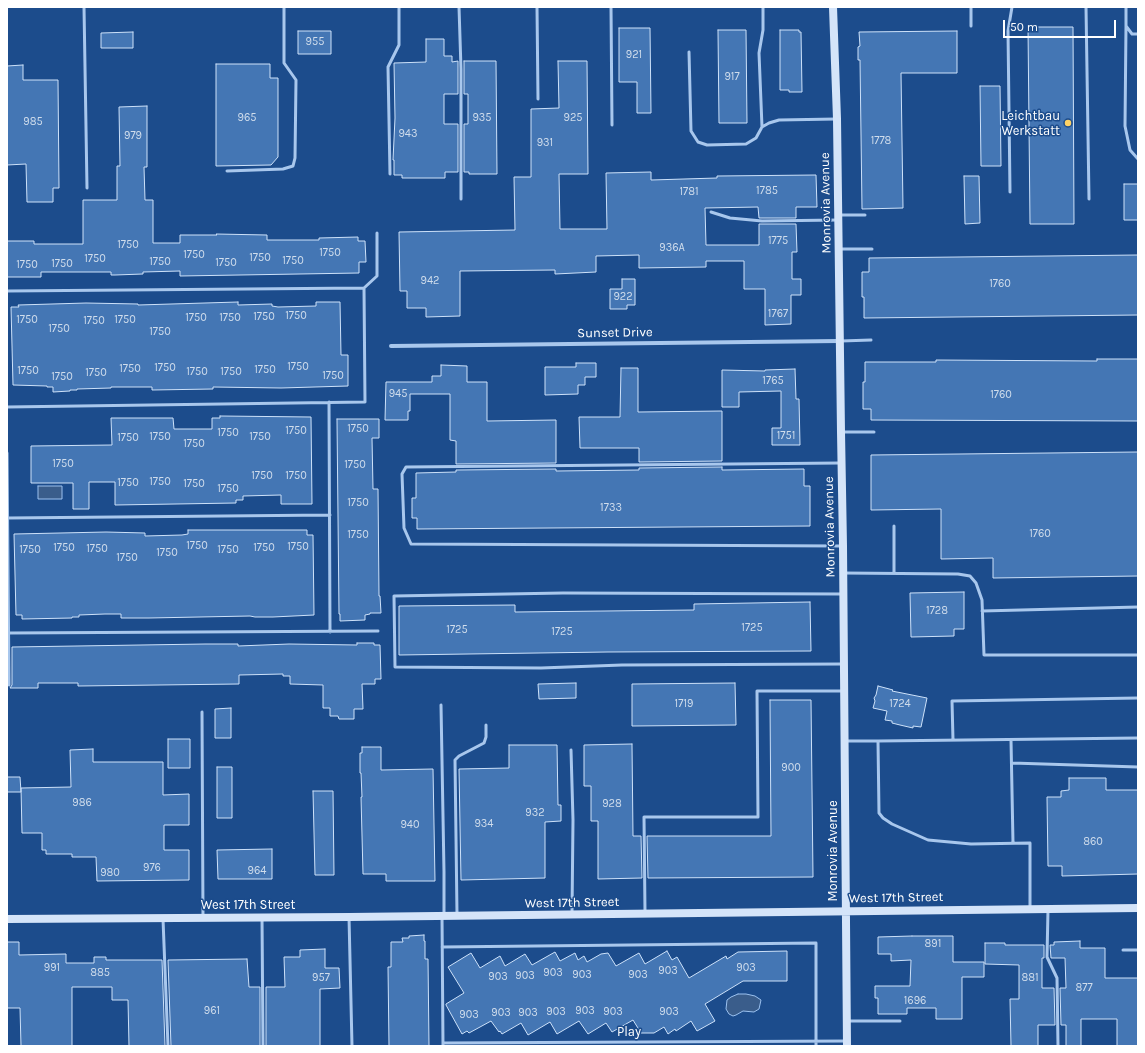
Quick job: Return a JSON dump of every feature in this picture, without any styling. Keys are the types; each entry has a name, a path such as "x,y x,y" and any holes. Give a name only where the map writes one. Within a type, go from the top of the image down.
{"street":[{"name":"Monrovia Avenue","path":"833,7 837,119 840,432 844,572 847,1044"},
{"name":"Sunset Drive","path":"391,346 840,341"},
{"name":"West 17th Street","path":"7,919 457,916 1138,908"}],"lane":[{"path":"84,7 87,188"},
{"path":"227,171 283,169 293,166 295,158 296,80 284,63 284,7"},
{"path":"390,174 388,67 398,45 399,7"},
{"path":"459,7 461,69 461,199"},
{"path":"537,7 538,99"},
{"path":"611,7 612,125"},
{"path":"689,52 691,131 698,142 707,145 746,144 756,138 762,127 759,53 763,30 763,7"},
{"path":"971,7 971,26"},
{"path":"1010,192 1008,31 1012,7"},
{"path":"1086,7 1089,199"},
{"path":"1126,7 1125,126 1130,150 1138,159"},
{"path":"1126,26 1132,34 1138,34"},
{"path":"762,127 778,120 837,119"},
{"path":"711,212 730,218 762,221 865,215"},
{"path":"7,291 364,288 378,276 377,233"},
{"path":"839,249 872,249"},
{"path":"7,407 365,402 364,288"},
{"path":"840,341 871,340"},
{"path":"329,402 330,632"},
{"path":"840,432 874,432"},
{"path":"7,453 9,685"},
{"path":"841,464 406,467 402,474 404,528 411,544 843,546"},
{"path":"8,518 330,515"},
{"path":"894,526 894,573"},
{"path":"844,572 958,574 970,576 980,591 984,655 1138,655"},
{"path":"844,594 563,593 394,596 395,667 541,668 844,664"},
{"path":"982,611 1138,607"},
{"path":"9,633 378,631"},
{"path":"645,914 644,817 758,817 757,691 844,691"},
{"path":"953,740 952,701 1138,698"},
{"path":"441,705 444,864 442,947 443,1044"},
{"path":"202,712 204,918"},
{"path":"457,916 456,760 459,756 484,743 486,737 486,725"},
{"path":"844,741 1138,738"},
{"path":"1011,740 1013,843"},
{"path":"878,741 879,813 883,818 908,832 928,840 971,844 1030,843 1030,909"},
{"path":"571,750 573,820 572,914"},
{"path":"1012,763 1138,767"},
{"path":"1048,908 1047,958 1057,978 1058,1046"},
{"path":"262,917 263,1046"},
{"path":"349,917 352,1046"},
{"path":"163,918 168,1046"},
{"path":"442,947 816,943 816,1046"},
{"path":"1123,950 1138,950"},
{"path":"847,1021 900,1021"},
{"name":"Play","path":"443,1044 816,1041 847,1044"}],"water":[{"path":"38,486 62,486 62,499 38,499"},
{"path":"738,994 755,996 761,1000 759,1009 754,1012 743,1011 733,1016 729,1014 726,1009 727,1000"}],"building":[{"path":"1028,27 1073,27 1074,224 1030,224"},
{"path":"619,28 650,28 651,113 637,113 637,82 619,82"},
{"path":"718,30 746,30 747,123 719,123"},
{"path":"780,30 799,30 799,32 801,32 802,92 780,90"},
{"path":"298,31 331,31 331,54 298,54"},
{"path":"957,31 957,73 901,73 903,208 862,209 860,60 858,60 858,47 860,46 859,32"},
{"path":"133,32 133,48 101,48 101,33"},
{"path":"426,39 444,39 444,56 452,56 452,62 458,61 458,94 444,94 444,124 458,124 458,172 445,172 445,178 402,178 402,175 394,175 394,63 426,62"},
{"path":"464,61 496,61 497,174 469,174 469,172 464,172 464,124 468,124 468,94 464,94"},
{"path":"558,61 587,61 588,174 559,174 560,229 607,229 606,173 651,172 651,180 717,178 717,176 816,175 817,207 796,207 796,218 759,218 758,207 705,208 706,245 759,245 759,224 796,224 797,252 792,252 792,279 801,279 801,295 791,295 791,324 765,325 765,289 744,289 744,261 706,261 706,267 639,268 639,255 596,256 596,272 555,274 555,270 460,271 460,316 426,317 426,308 407,308 407,291 400,291 399,232 515,230 514,177 531,177 531,109 559,108"},
{"path":"216,64 270,64 270,78 278,78 278,157 271,165 216,166"},
{"path":"23,65 23,80 58,80 59,188 53,188 53,202 27,202 26,164 7,165 7,66"},
{"path":"980,86 1000,86 1001,166 981,166"},
{"path":"147,106 147,167 144,167 145,200 153,200 153,243 180,243 180,235 267,235 267,240 319,240 319,238 358,237 358,241 365,241 366,262 359,262 359,273 180,276 180,271 143,272 143,274 115,275 111,275 111,272 41,272 41,277 7,277 7,241 34,241 34,244 83,244 83,200 117,200 117,166 120,166 119,107"},
{"path":"964,176 979,176 980,223 965,224"},
{"path":"1124,184 1138,184 1138,220 1124,220"},
{"path":"1138,255 1138,315 864,318 862,272 869,272 869,258"},
{"path":"622,279 635,279 635,305 627,305 627,309 610,309 610,289 622,289"},
{"path":"238,302 238,305 272,304 272,306 278,307 316,306 316,302 340,302 341,355 348,355 348,386 281,388 213,387 213,389 152,390 152,387 111,387 53,392 53,387 13,385 11,307 19,307 18,305 86,303 138,305"},
{"path":"1097,359 1138,359 1138,421 871,420 871,409 863,409 865,362 936,362 936,360 1097,361"},
{"path":"576,363 596,363 596,377 585,377 585,385 578,385 578,394 545,395 545,367 576,367"},
{"path":"441,365 467,366 467,382 487,382 487,421 556,420 556,463 456,464 456,441 450,440 450,394 410,394 410,411 408,411 408,420 385,420 386,382 432,382 432,376 441,376"},
{"path":"621,368 638,368 638,412 722,411 722,461 639,462 639,448 580,448 579,417 620,417"},
{"path":"795,369 796,399 799,399 800,445 772,445 772,428 781,428 781,391 739,392 739,407 722,407 722,370 765,371"},
{"path":"220,416 311,417 312,504 281,504 281,495 243,496 243,500 236,500 236,503 115,505 115,482 89,482 89,509 73,509 73,483 31,483 31,446 112,445 111,418 173,418 174,429 212,429 212,418 220,418"},
{"path":"337,419 379,419 379,438 372,438 373,489 378,489 379,596 381,613 370,613 365,615 365,620 340,621 339,614"},
{"path":"1138,452 1138,576 993,578 993,558 941,559 941,509 871,510 871,455"},
{"path":"722,467 722,470 804,469 804,486 810,486 810,526 417,529 417,518 412,518 412,498 416,498 416,473 456,472 456,470 556,469 556,471"},
{"path":"188,530 307,530 307,535 313,535 314,615 273,617 121,618 121,614 105,614 79,615 79,617 72,618 22,619 22,615 16,615 14,534 106,532 145,533 145,536 182,535 188,534"},
{"path":"964,592 964,629 954,629 954,636 911,637 910,593"},
{"path":"810,602 811,651 399,655 399,606 515,605 515,612 694,610 694,604"},
{"path":"357,643 374,643 374,645 380,645 381,679 375,679 375,684 362,684 363,709 354,709 354,719 339,719 338,716 330,716 330,708 323,708 323,685 290,684 290,676 283,676 283,674 239,675 239,684 78,686 78,683 38,683 38,688 10,688 12,685 12,647 205,644 238,644 238,646 289,644 357,645"},
{"path":"576,683 576,698 539,699 538,684"},
{"path":"735,683 736,725 632,726 632,684"},
{"path":"878,686 893,690 892,691 927,698 921,727 913,726 913,728 885,720 887,711 873,708 875,701 874,698"},
{"path":"770,700 811,700 813,877 648,878 647,836 771,836"},
{"path":"231,708 231,738 215,738 215,709"},
{"path":"168,739 190,739 190,768 168,768"},
{"path":"632,744 633,836 641,836 642,878 598,879 598,821 591,821 591,786 584,786 584,745"},
{"path":"509,745 557,745 558,805 561,805 561,821 545,822 545,878 461,880 459,769 509,768"},
{"path":"362,747 381,747 381,770 433,769 435,881 386,881 386,874 363,874 362,797 360,773 360,753 362,753"},
{"path":"93,749 93,762 163,762 163,795 189,794 189,825 164,825 164,850 189,850 189,880 97,881 96,857 72,857 72,854 46,854 46,850 42,850 42,833 22,833 21,788 71,787 70,750"},
{"path":"217,767 232,767 232,818 217,818"},
{"path":"7,777 20,777 21,792 7,792"},
{"path":"1069,778 1106,778 1106,790 1138,790 1138,874 1062,876 1062,866 1048,866 1047,797 1061,797 1061,791 1069,790"},
{"path":"313,791 333,791 334,875 315,875"},
{"path":"272,849 272,879 218,879 217,850"},
{"path":"424,935 425,959 428,959 429,1046 389,1046 388,967 391,967 391,942 403,942 402,938"},
{"path":"953,936 953,962 984,962 984,977 962,977 962,1019 936,1019 936,1008 907,1008 907,1014 878,1014 878,998 875,998 875,986 910,986 911,960 891,961 891,954 878,954 878,937"},
{"path":"1080,941 1080,948 1105,948 1105,978 1138,978 1138,1046 1117,1046 1117,1019 1081,1019 1081,1046 1066,1046 1066,1025 1061,1025 1060,988 1066,988 1065,958 1051,958 1050,945 1054,945 1054,942"},
{"path":"7,942 19,942 19,955 66,954 66,963 94,963 94,957 106,957 106,960 162,960 165,1046 129,1046 128,1000 112,1000 112,987 72,987 72,1046 21,1046 20,1008 7,1008"},
{"path":"985,943 1005,943 1005,945 1044,945 1044,958 1042,958 1042,988 1054,988 1055,1025 1038,1025 1038,1046 1011,1046 1010,999 1019,999 1019,965 985,964"},
{"path":"325,949 325,968 339,968 340,988 320,989 320,1046 266,1046 266,987 285,987 284,957 300,957 300,950"},
{"path":"667,951 672,960 677,957 689,978 726,956 727,959 738,952 787,951 787,981 743,981 705,1004 715,1021 697,1031 691,1021 676,1031 675,1029 668,1034 664,1027 654,1033 641,1033 633,1020 612,1032 606,1023 588,1034 579,1021 557,1034 550,1022 528,1035 521,1023 502,1034 491,1021 469,1033 467,1031 462,1034 446,1005 464,993 448,967 471,953 480,968 500,956 505,966 525,954 532,965 555,952 560,961 575,953 578,960 584,956 587,962 601,954 608,953 616,966 639,953 645,964"},
{"path":"247,959 249,987 260,987 260,1046 171,1046 168,960"}],"place":[{"name":"Leichtbau Werkstatt","path":"1068,123"}]}
